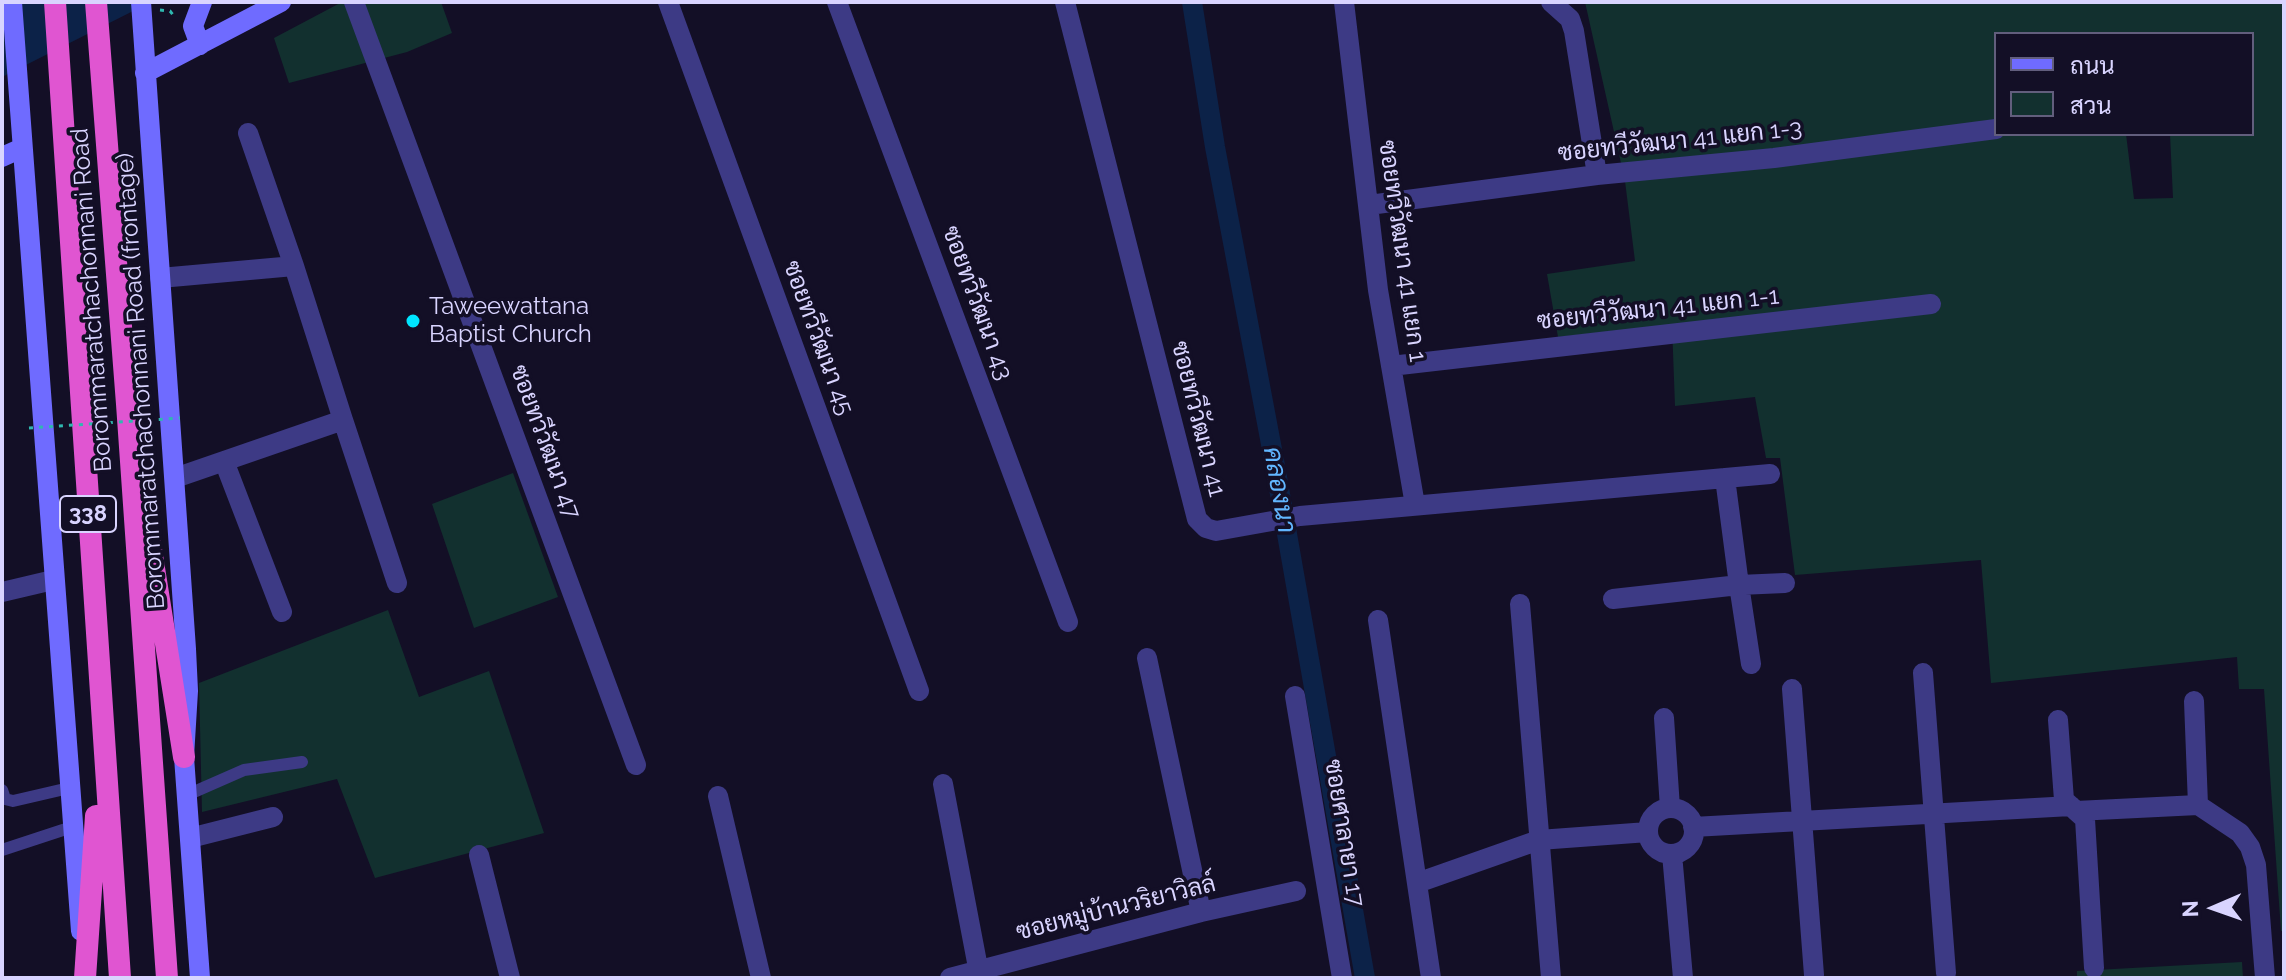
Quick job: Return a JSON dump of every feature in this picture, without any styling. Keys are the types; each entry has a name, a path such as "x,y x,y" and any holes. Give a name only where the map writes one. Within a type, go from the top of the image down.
{"highway":[{"name":"Borommaratchachonnani Road","path":"55,2 120,978"},
{"name":"Borommaratchachonnani Road","path":"96,2 167,978"},
{"path":"127,404 184,757"},
{"path":"85,978 102,736"}],"main road":[{"name":"338","path":"12,2 16,65 11,115 22,148 85,978"},
{"path":"200,45 193,26 202,2"},
{"path":"145,73 281,2"},
{"name":"Borommaratchachonnani Road (frontage)","path":"141,4 188,691 184,757"},
{"path":"2,157 22,148"},
{"path":"184,757 200,978"}],"street":[{"name":"ซอยทวีวัฒนา 47","path":"354,2 636,765"},
{"name":"ซอยทวีวัฒนา 45","path":"668,2 919,691"},
{"name":"ซอยทวีวัฒนา 43","path":"837,2 1068,622"},
{"name":"ซอยทวีวัฒนา 41","path":"1065,2 1197,519 1206,528 1216,531 1300,516 1770,474"},
{"name":"ซอยทวีวัฒนา 41 แยก 1","path":"1344,2 1378,290 1415,505"},
{"path":"1551,2 1570,19 1574,31 1597,175"},
{"name":"ซอยทวีวัฒนา 41 แยก 1-3","path":"1369,205 1994,129"},
{"path":"248,133 397,583"},
{"path":"160,278 294,266"},
{"name":"ซอยทวีวัฒนา 41 แยก 1-1","path":"1391,366 1931,304"},
{"path":"175,478 343,420"},
{"path":"224,461 282,612"},
{"path":"1725,478 1751,664"},
{"path":"2,592 53,580"},
{"path":"1613,599 1785,583"},
{"path":"1520,604 1551,978"},
{"path":"1378,620 1431,978"},
{"path":"1147,658 1201,912"},
{"path":"1923,673 1946,973"},
{"path":"1792,689 1814,975"},
{"name":"ซอยศาลายา 17","path":"1295,696 1342,978"},
{"path":"2194,701 2198,805"},
{"path":"1664,718 1670,808"},
{"path":"2058,720 2064,800 2085,819 2094,968"},
{"path":"943,784 980,974"},
{"path":"718,796 761,978"},
{"path":"1693,827 1933,814 2198,805 2240,833 2250,847 2256,865 2265,978"},
{"path":"1670,808 1685,813 1693,827 1691,842 1686,849 1672,854 1658,850 1649,839 1648,832 1652,818 1670,808"},
{"path":"190,838 273,817"},
{"path":"1417,883 1539,840 1648,832"},
{"path":"1672,854 1683,978"},
{"path":"479,855 510,978"},
{"name":"ซอยหมู่บ้านวริยาวิลล์","path":"950,978 980,974 1201,912 1296,891"}],"lane":[{"path":"187,795 244,770 302,762"},
{"path":"2,790 5,799 13,801 69,788"},
{"path":"2,850 72,827"}],"path":[{"path":"170,11 174,2"},
{"path":"29,428 180,418"}],"green space":[{"path":"342,2 441,2 452,33 407,52 289,83 274,38"},
{"path":"1585,2 2284,2 2284,931 2281,931 2264,689 2239,689 2237,657 1991,683 1981,560 1795,575 1780,458 1766,458 1755,397 1675,406 1672,325 1558,337 1547,274 1635,261 1625,181"},
{"path":"513,473 558,597 474,628 432,504"},
{"path":"388,610 419,697 489,671 544,833 375,878 337,779 202,812 199,683"},
{"path":"2242,962 2243,978 2077,978 2077,971"}],"water":[{"path":"2,2 151,2 2,77"}],"waterway":[{"name":"คลองนา","path":"1192,2 1215,147 1274,460 1365,978"}],"place":[{"name":"Taweewattana Baptist Church","path":"413,321"}]}
